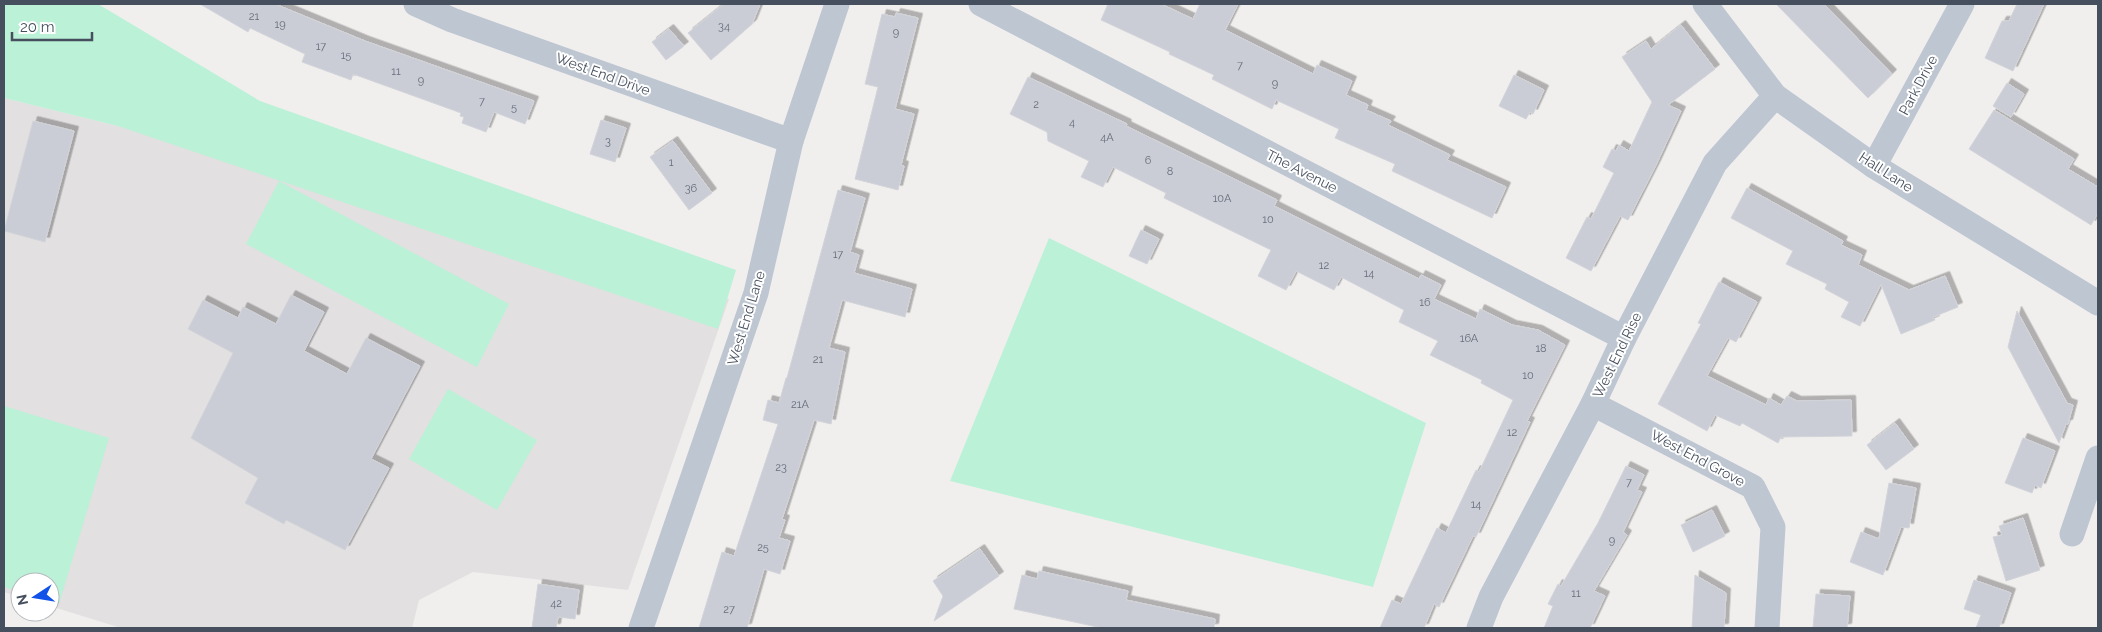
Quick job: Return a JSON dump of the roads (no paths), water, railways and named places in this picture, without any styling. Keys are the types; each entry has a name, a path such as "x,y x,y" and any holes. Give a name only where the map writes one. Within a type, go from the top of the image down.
{"street":[{"name":"West End Drive","path":"416,4 454,12 791,141"},
{"name":"West End Lane","path":"641,628 756,293 791,141 837,4"},
{"name":"The Avenue","path":"981,4 1624,338"},
{"name":"Hall Lane","path":"1705,4 1775,96 1874,166 2098,303"},
{"name":"Park Drive","path":"1874,166 1962,4"},
{"name":"West End Rise","path":"1479,628 1491,597 1593,404 1624,338 1715,163 1775,96"},
{"name":"West End Grove","path":"1593,404 1753,487 1773,527 1767,628"},
{"path":"2072,534 2098,458"}]}
